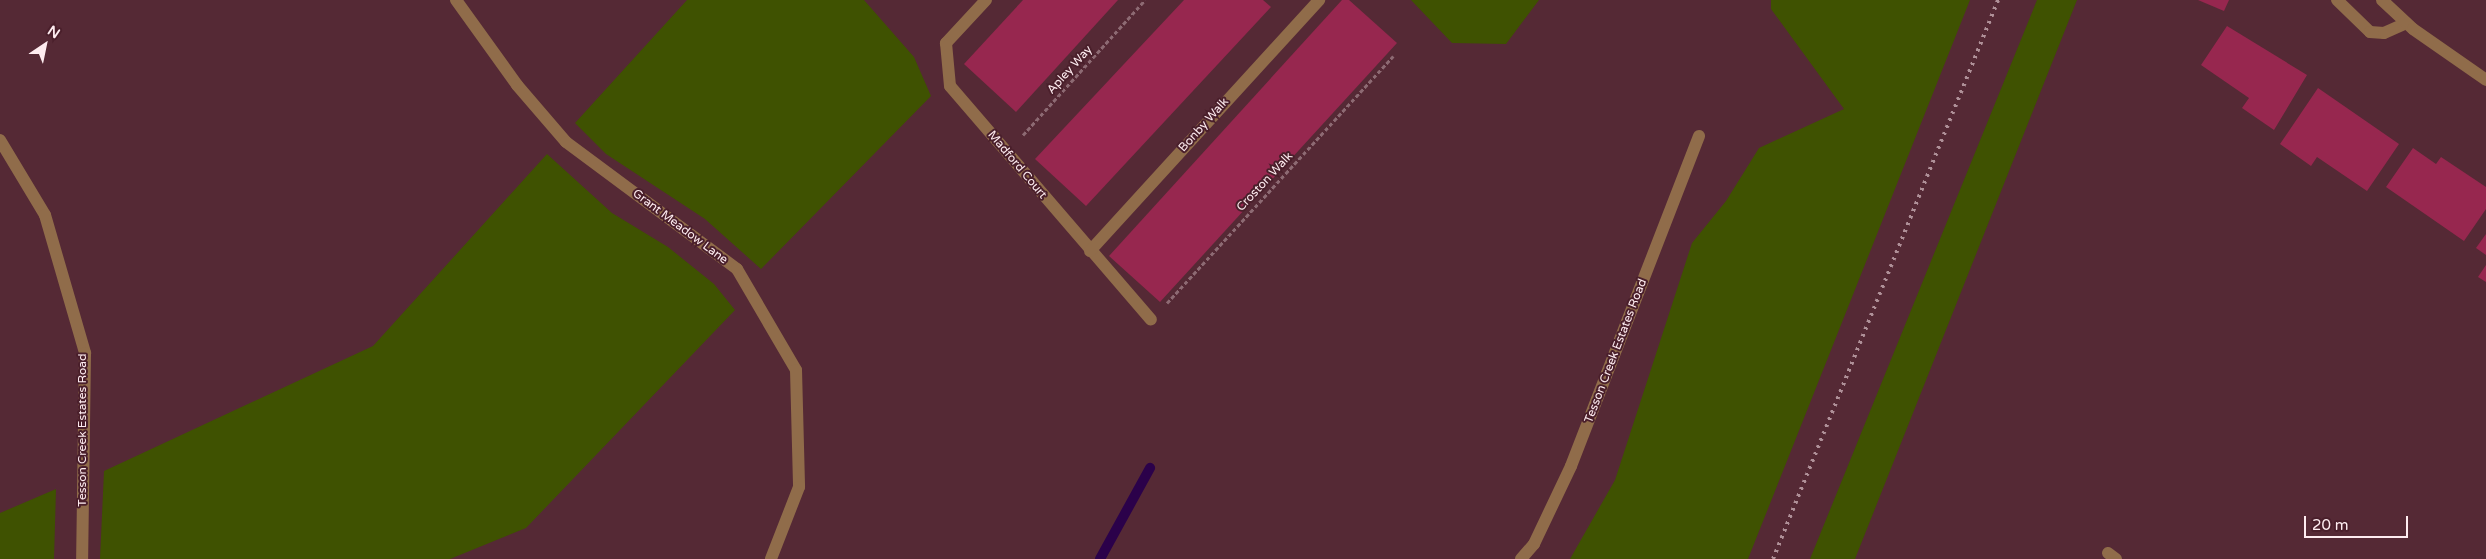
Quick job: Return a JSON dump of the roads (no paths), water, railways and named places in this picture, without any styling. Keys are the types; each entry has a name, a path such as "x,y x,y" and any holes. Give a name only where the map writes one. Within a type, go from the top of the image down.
{"street":[{"name":"Grant Meadow Lane","path":"456,0 517,85 566,142 737,269 796,370 799,487 770,559"},
{"name":"Madford Court","path":"986,0 946,43 950,86 1151,320"},
{"name":"Bonby Walk","path":"1090,251 1319,0"},
{"path":"2336,0 2370,32 2384,33 2406,23"},
{"path":"2382,0 2406,23 2486,80"},
{"name":"Tesson Creek Estates Road","path":"1520,559 1534,544 1571,466 1699,136"},
{"name":"Tesson Creek Estates Road","path":"0,140 45,215 85,353 82,559"}],"waterway":[{"path":"1100,559 1150,468"}],"railway":[{"path":"1773,559 1998,0"}]}
